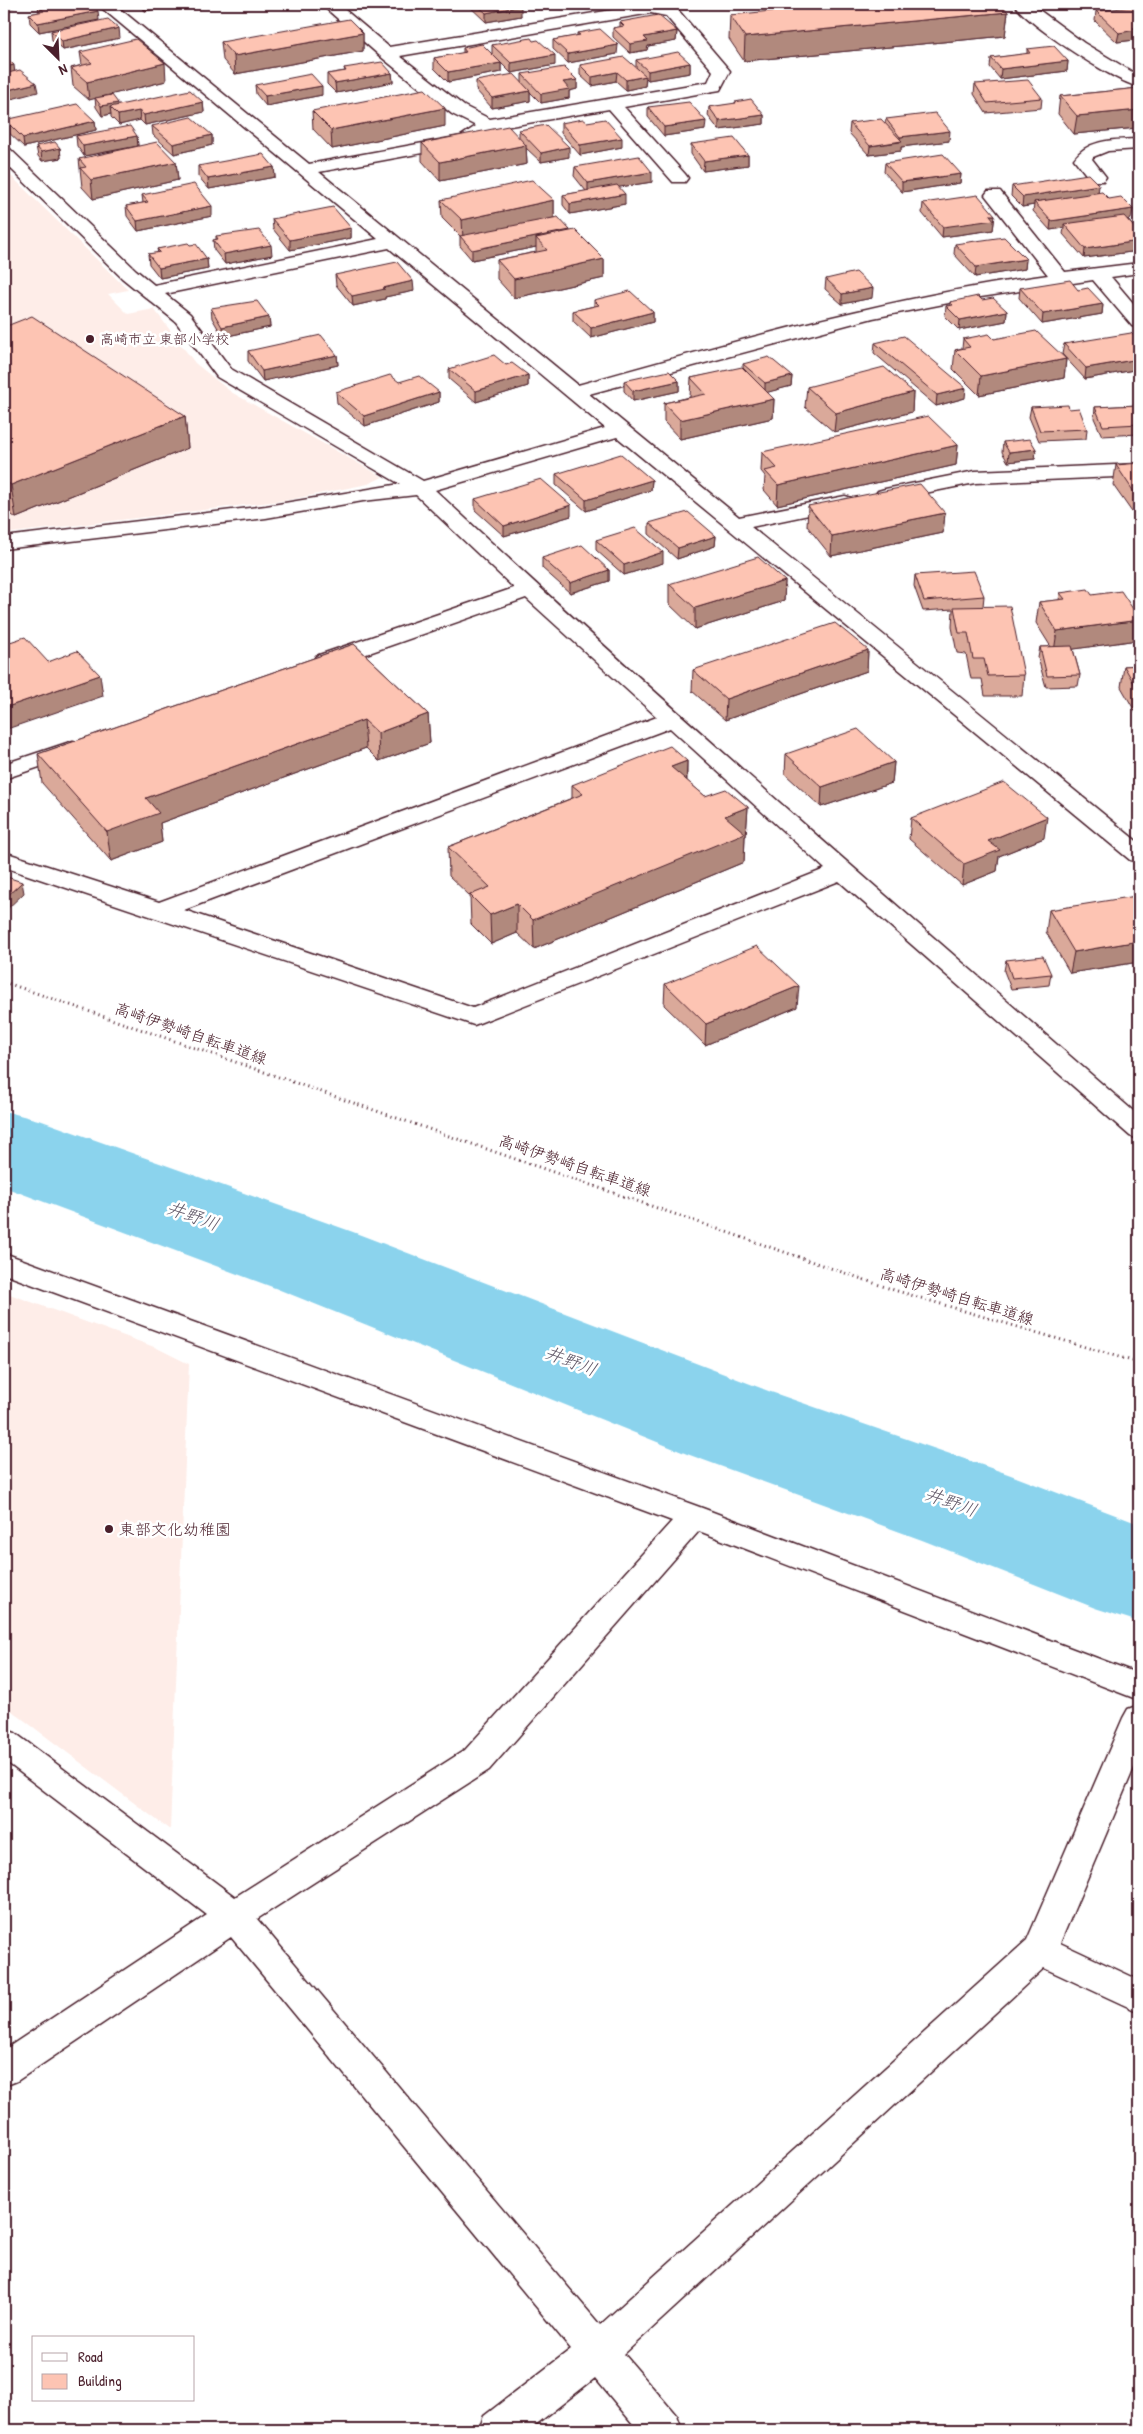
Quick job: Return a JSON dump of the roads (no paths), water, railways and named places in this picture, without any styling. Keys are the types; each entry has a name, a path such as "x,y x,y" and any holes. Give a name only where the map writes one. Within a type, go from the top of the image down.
{"street":[{"path":"105,4 734,524 1139,855"},
{"path":"329,4 386,53 458,110 488,125"},
{"path":"1022,4 1050,28 1084,51 1139,82"},
{"path":"304,170 466,140 488,125 714,86 722,71 672,13 651,8 386,53"},
{"path":"613,104 679,178"},
{"path":"1097,177 1083,159 1086,155 1093,150 1139,144"},
{"path":"4,153 150,292 183,318 224,374 421,488 529,590 674,718 842,871 1139,1130"},
{"path":"994,194 1061,279"},
{"path":"150,292 392,242"},
{"path":"574,392 789,333 881,311 975,291 1139,268"},
{"path":"1098,274 1139,322"},
{"path":"4,543 266,512 363,495 421,488 620,430"},
{"path":"734,524 975,477 1139,470"},
{"path":"304,668 529,590"},
{"path":"160,910 674,718"},
{"path":"4,772 98,740"},
{"path":"4,860 160,910 474,1017 842,871"},
{"path":"4,1263 694,1517 1139,1687"},
{"path":"4,2070 234,1916 478,1760 694,1517"},
{"path":"498,2430 598,2352 1040,1950 1139,1718"},
{"path":"4,1742 234,1916 663,2430"},
{"path":"1040,1950 1139,1997"}],"waterway":[{"name":"井野川","path":"4,1147 314,1260 729,1423 965,1507 1139,1574"}],"place":[{"name":"高崎市立 東部小学校","path":"90,339"},
{"name":"東部文化幼稚園","path":"109,1529"}]}
